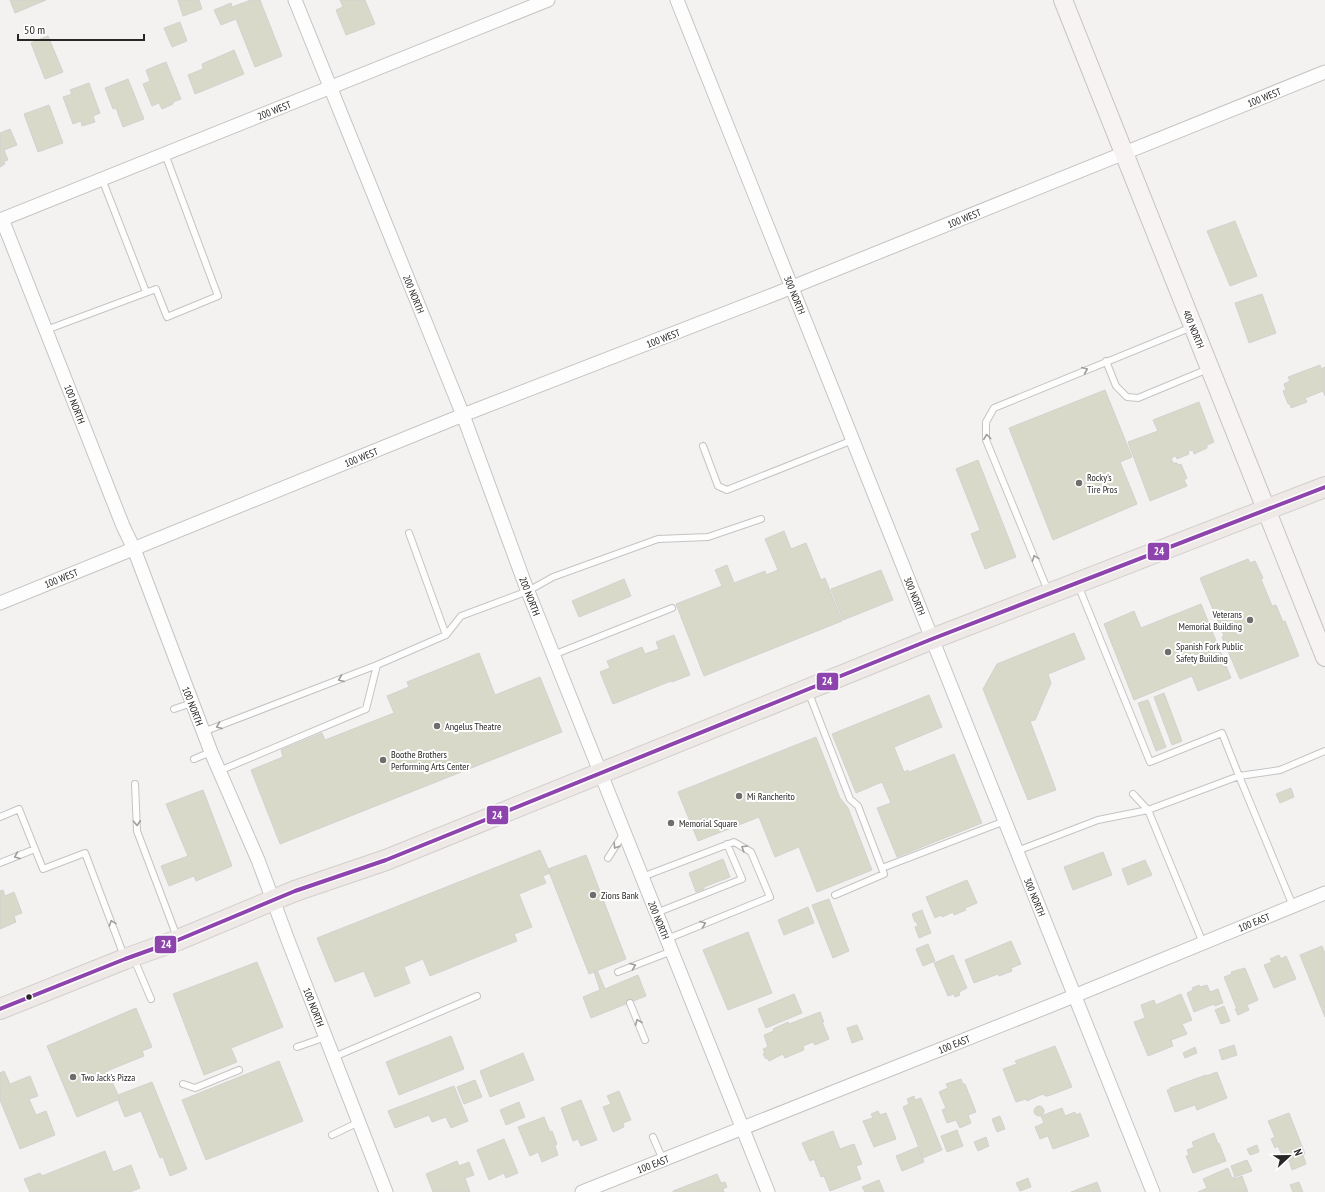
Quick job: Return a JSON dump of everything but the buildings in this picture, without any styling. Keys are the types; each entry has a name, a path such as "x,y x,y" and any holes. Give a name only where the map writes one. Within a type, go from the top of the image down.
{"main road":[{"name":"400 NORTH","path":"1063,0 1266,510 1319,635 1325,657"},
{"path":"0,1010 178,940 273,900 386,860 600,772 932,640 1325,487"}],"street":[{"name":"200 NORTH","path":"295,0 463,416 553,655 768,1192"},
{"name":"200 WEST","path":"1,220 548,0"},
{"name":"300 NORTH","path":"677,0 1153,1192"},
{"name":"100 WEST","path":"0,603 463,416 792,287 1325,72"},
{"name":"100 NORTH","path":"1,220 120,518 134,549 218,771 258,860 386,1192"},
{"name":"100 EAST","path":"582,1192 1075,996 1325,894"}],"lane":[{"path":"46,330 156,288 167,317 218,296 165,154"},
{"path":"102,179 146,292"},
{"path":"1049,594 986,440 986,422 994,408 1193,326"},
{"path":"1106,361 1116,386 1127,397 1138,398 1210,368"},
{"path":"703,446 718,486 728,490 853,440"},
{"path":"203,732 377,665 446,635 461,616 528,590 553,577 658,539 708,536 761,519"},
{"path":"409,533 446,635"},
{"path":"1077,583 1150,762 1222,733 1293,906"},
{"path":"553,655 672,608"},
{"path":"218,771 366,709 377,665"},
{"path":"807,690 850,799 858,806 884,874 834,895"},
{"path":"174,710 192,703"},
{"path":"1016,851 1098,820 1148,810 1239,776 1280,770 1325,751"},
{"path":"194,759 211,752"},
{"path":"135,784 137,831 178,940"},
{"path":"1133,794 1148,810 1203,943"},
{"path":"0,817 19,809 43,869 86,853 129,958 151,999"},
{"path":"882,868 1004,821"},
{"path":"608,858 624,833"},
{"path":"618,972 669,945 770,897 751,852 734,842 642,877"},
{"path":"656,913 742,879 727,844"},
{"path":"0,863 35,849"},
{"path":"334,1057 477,996"},
{"path":"630,1003 645,1040"},
{"path":"297,1047 326,1037"},
{"path":"183,1084 195,1088 239,1070"},
{"path":"332,1135 359,1122"},
{"path":"653,1137 663,1160"}],"transit line":[{"name":"24","path":"0,1009 125,959 178,940 295,891 386,860 932,639 1325,487"}],"place":[{"name":"Rocky's Tire Pros","path":"1079,483"},
{"name":"Veterans Memorial Building","path":"1250,620"},
{"name":"Spanish Fork Public Safety Building","path":"1168,652"},
{"name":"Angelus Theatre","path":"437,726"},
{"name":"Boothe Brothers Performing Arts Center","path":"383,760"},
{"name":"Mi Rancherito","path":"739,796"},
{"name":"Memorial Square","path":"671,823"},
{"name":"Zions Bank","path":"593,895"},
{"name":"Two Jack's Pizza","path":"73,1077"}]}
